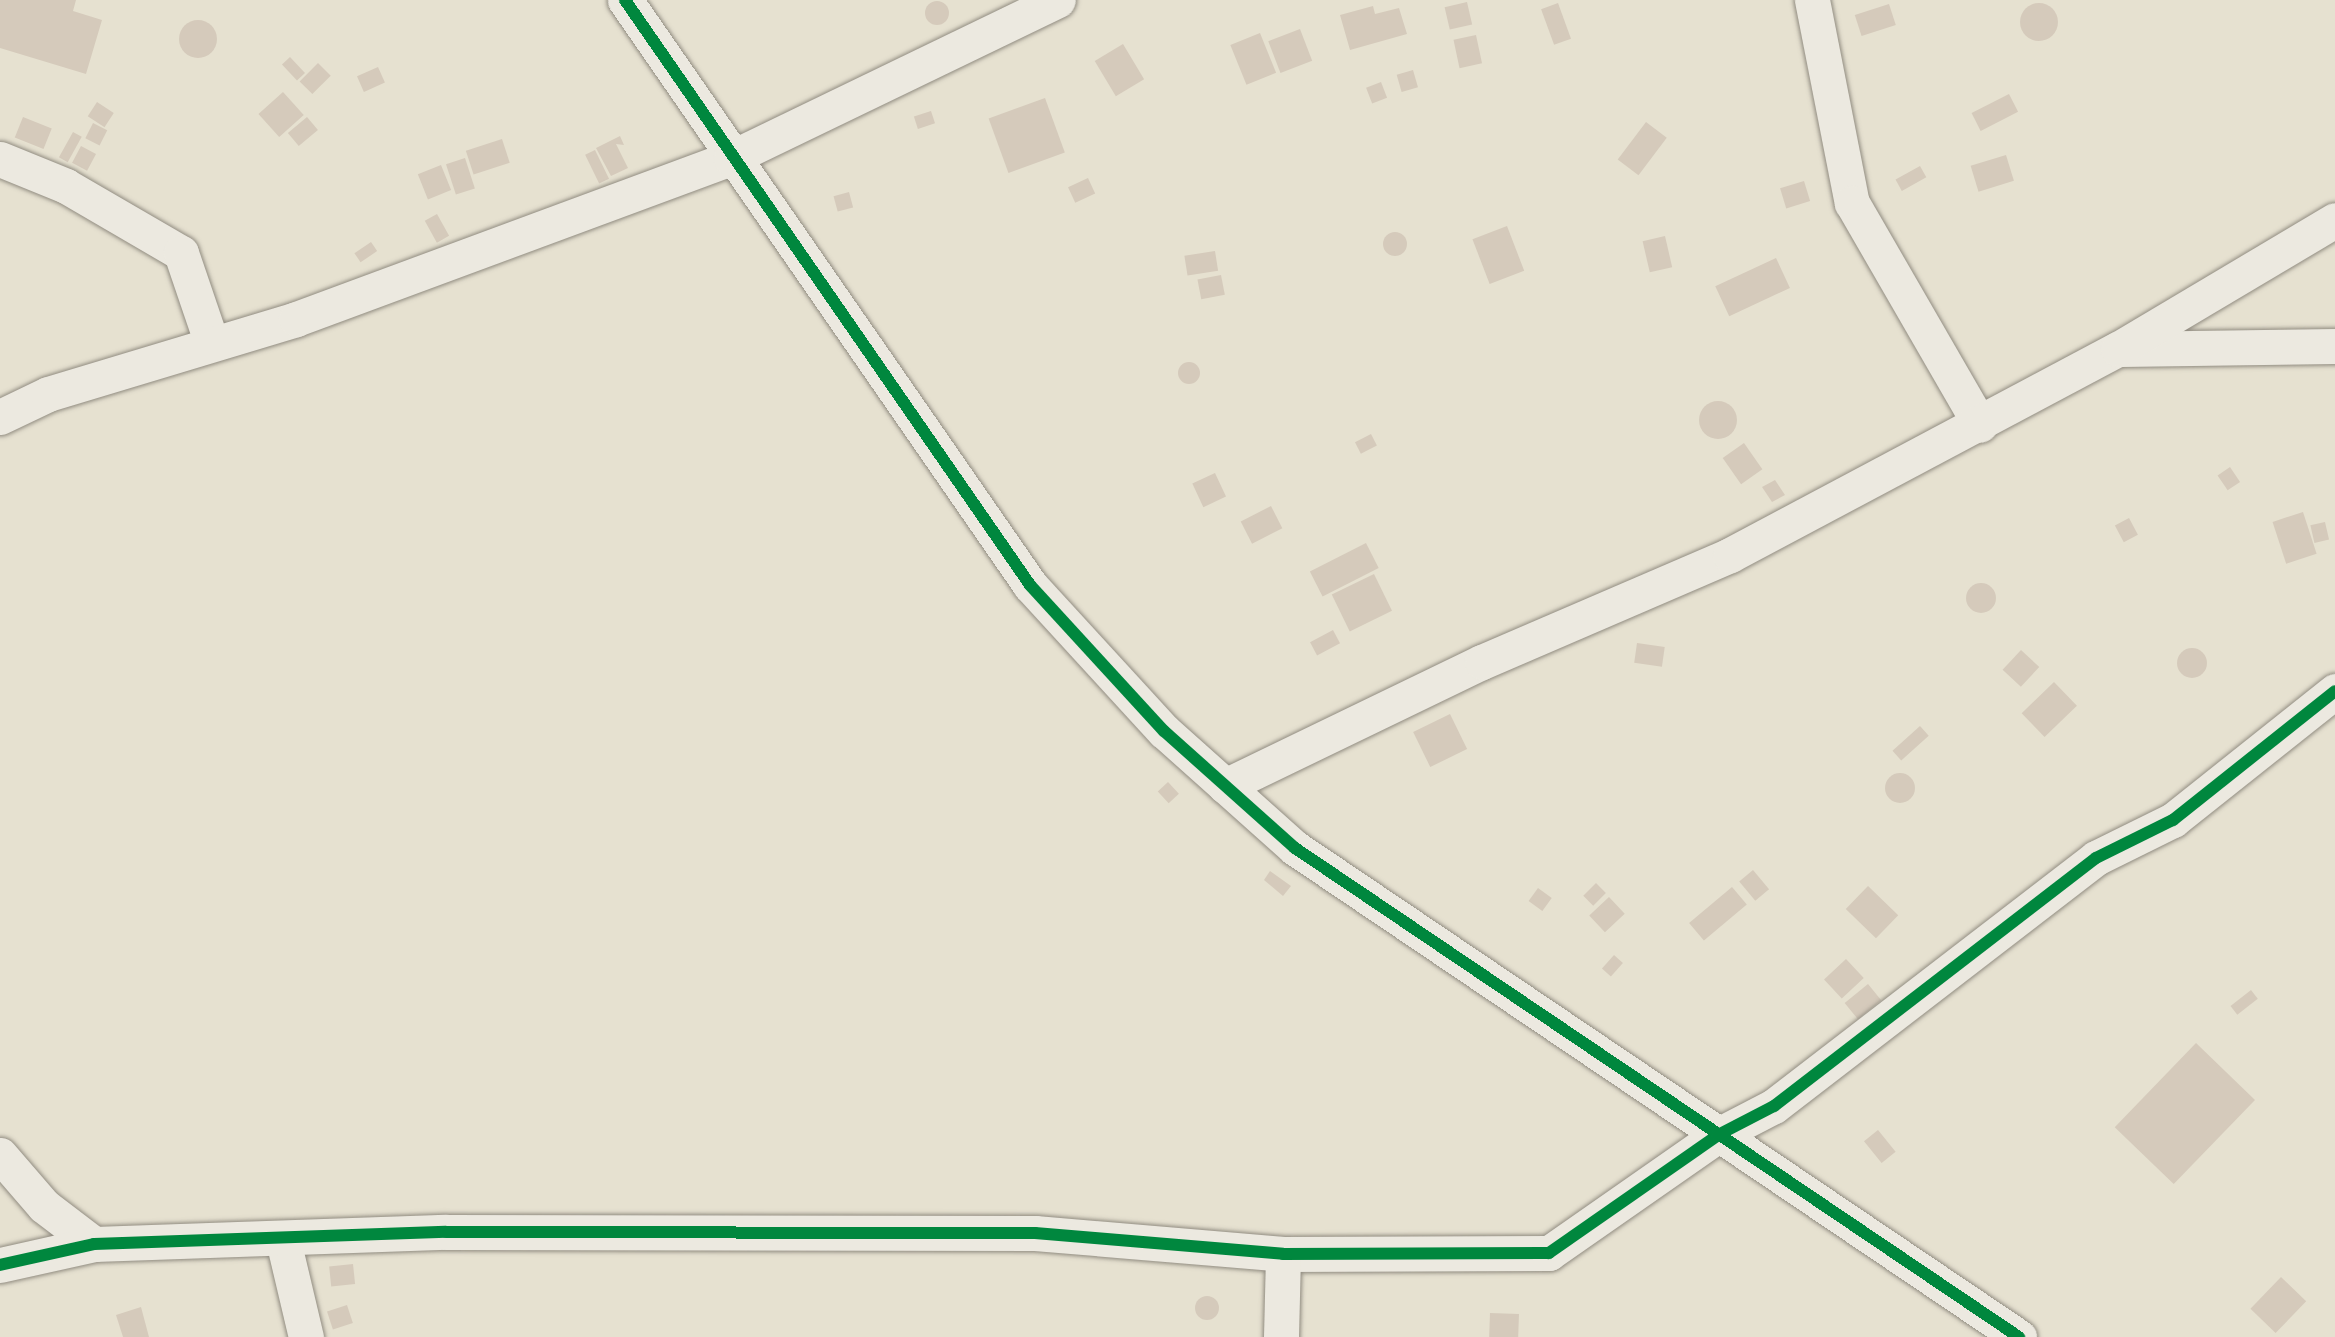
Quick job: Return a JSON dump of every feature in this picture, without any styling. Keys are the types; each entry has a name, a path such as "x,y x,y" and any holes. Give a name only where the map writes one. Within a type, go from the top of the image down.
{"street":[{"path":"625,0 1030,586 1164,731 1295,848 2019,1337"},
{"path":"0,418 48,394 296,319 731,158 1058,0"},
{"path":"1812,0 1852,203 1980,426"},
{"path":"0,159 66,186 181,253 211,342"},
{"path":"1225,786 1482,662 1730,556 1980,426 2335,220"},
{"path":"2118,349 2335,346"},
{"path":"0,1264 94,1244 1035,1233 1283,1254 1549,1253 1718,1135 1790,1095 2096,858 2173,820 2335,691"},
{"path":"0,1155 44,1206 94,1244"},
{"path":"283,1240 306,1337"},
{"path":"1281,1337 1283,1254"}],"building":[{"path":"0,0 76,0 73,11 102,20 86,74 0,48"},
{"path":"937,1 946,4 946,22 937,25 928,22 925,13 928,4"},
{"path":"1467,2 1472,24 1450,30 1445,7"},
{"path":"1558,3 1571,39 1554,45 1541,9"},
{"path":"2039,3 2053,8 2058,22 2053,36 2039,41 2025,36 2020,22 2025,8"},
{"path":"1889,4 1896,25 1862,36 1855,15"},
{"path":"1373,6 1375,14 1399,8 1407,34 1350,50 1340,15"},
{"path":"198,20 211,26 217,39 211,52 198,58 185,52 179,39 185,26"},
{"path":"1300,29 1312,61 1280,73 1268,41"},
{"path":"1260,33 1276,73 1246,85 1230,45"},
{"path":"1476,35 1482,63 1460,68 1454,40"},
{"path":"1123,44 1144,79 1116,96 1095,61"},
{"path":"290,57 305,73 297,81 282,65"},
{"path":"318,63 331,76 312,94 300,81"},
{"path":"378,67 385,83 364,92 357,76"},
{"path":"1413,70 1418,87 1402,92 1397,75"},
{"path":"1381,82 1387,98 1372,104 1366,88"},
{"path":"283,92 304,115 279,137 258,114"},
{"path":"2009,94 2018,112 1981,131 1972,113"},
{"path":"1045,98 1065,153 1008,173 989,119"},
{"path":"97,102 114,113 105,127 88,116"},
{"path":"931,111 935,123 918,129 914,117"},
{"path":"23,117 52,129 44,149 15,137"},
{"path":"307,117 318,130 299,146 288,133"},
{"path":"1646,122 1667,138 1638,175 1618,160"},
{"path":"93,123 107,130 100,145 85,138"},
{"path":"73,132 82,137 68,162 59,157"},
{"path":"620,136 624,145 616,144 628,168 611,176 596,148"},
{"path":"502,139 510,163 474,175 466,151"},
{"path":"81,146 96,154 87,171 72,163"},
{"path":"595,150 609,179 599,184 585,155"},
{"path":"2006,155 2014,181 1979,192 1971,166"},
{"path":"465,158 475,188 456,195 446,164"},
{"path":"441,165 451,190 428,199 418,174"},
{"path":"1920,166 1926,177 1902,191 1896,180"},
{"path":"1088,178 1095,193 1075,203 1068,187"},
{"path":"1804,181 1810,201 1786,208 1780,188"},
{"path":"849,192 853,207 838,212 834,196"},
{"path":"437,214 449,236 437,243 425,221"},
{"path":"1507,226 1524,271 1490,284 1472,239"},
{"path":"1395,232 1404,235 1404,253 1395,256 1386,253 1383,244 1386,235"},
{"path":"1665,236 1672,267 1650,272 1643,241"},
{"path":"371,242 377,251 361,262 354,253"},
{"path":"1215,251 1218,271 1188,276 1184,256"},
{"path":"1776,258 1790,288 1729,316 1715,286"},
{"path":"1221,275 1225,295 1201,299 1197,280"},
{"path":"1189,362 1197,365 1197,381 1189,384 1181,381 1178,373 1181,365"},
{"path":"1718,401 1731,407 1737,420 1731,433 1718,439 1705,433 1699,420 1705,407"},
{"path":"1371,434 1377,446 1361,454 1355,442"},
{"path":"1744,443 1762,469 1741,484 1723,458"},
{"path":"2230,467 2240,482 2228,490 2218,475"},
{"path":"1215,473 1226,497 1203,507 1192,484"},
{"path":"1775,480 1785,495 1772,502 1762,487"},
{"path":"1271,506 1282,528 1252,544 1241,521"},
{"path":"2303,512 2317,554 2286,564 2273,522"},
{"path":"2129,518 2138,535 2124,542 2115,526"},
{"path":"2325,522 2329,540 2314,543 2310,525"},
{"path":"1366,543 1379,568 1323,597 1310,572"},
{"path":"1374,574 1392,611 1350,631 1332,595"},
{"path":"1981,583 1995,592 1996,598 1987,612 1981,613 1967,604 1966,598 1975,584"},
{"path":"1333,630 1340,643 1317,655 1310,642"},
{"path":"1637,643 1665,647 1662,667 1634,663"},
{"path":"2192,648 2206,657 2207,663 2198,677 2192,678 2178,669 2177,663 2186,649"},
{"path":"2021,650 2039,667 2021,687 2003,670"},
{"path":"2054,682 2077,706 2045,737 2022,713"},
{"path":"1450,714 1467,749 1430,767 1413,732"},
{"path":"1920,726 1929,736 1901,760 1893,751"},
{"path":"1900,773 1910,778 1915,788 1910,798 1900,803 1890,798 1885,788 1890,778"},
{"path":"1168,782 1179,794 1169,803 1158,792"},
{"path":"1753,870 1769,889 1755,901 1739,882"},
{"path":"1270,871 1291,886 1283,896 1264,880"},
{"path":"1596,883 1606,893 1593,906 1583,896"},
{"path":"1868,886 1898,915 1876,938 1846,909"},
{"path":"1732,887 1747,905 1704,941 1689,923"},
{"path":"1538,888 1552,898 1542,911 1529,901"},
{"path":"1609,897 1625,914 1605,932 1589,915"},
{"path":"1614,955 1623,963 1611,976 1602,968"},
{"path":"1846,959 1864,978 1842,998 1824,979"},
{"path":"1868,984 1881,1000 1858,1019 1845,1003"},
{"path":"2251,990 2258,999 2237,1015 2231,1006"},
{"path":"2196,1043 2255,1100 2174,1184 2115,1127"},
{"path":"1878,1130 1896,1152 1882,1163 1864,1141"},
{"path":"353,1264 355,1284 331,1286 329,1267"},
{"path":"2281,1277 2306,1301 2276,1333 2250,1309"},
{"path":"1207,1296 1219,1308 1207,1320 1195,1308"},
{"path":"347,1305 353,1323 333,1330 327,1311"},
{"path":"141,1307 149,1337 123,1337 116,1315"},
{"path":"1490,1313 1519,1314 1518,1337 1489,1337"}],"cycle path":[{"path":"625,0 1030,585 1164,731 1295,848 2019,1337"},
{"path":"0,1265 94,1244 446,1232 1035,1233 1283,1254 1549,1253 1718,1135 1774,1106 2096,858 2173,820 2335,691"}]}
